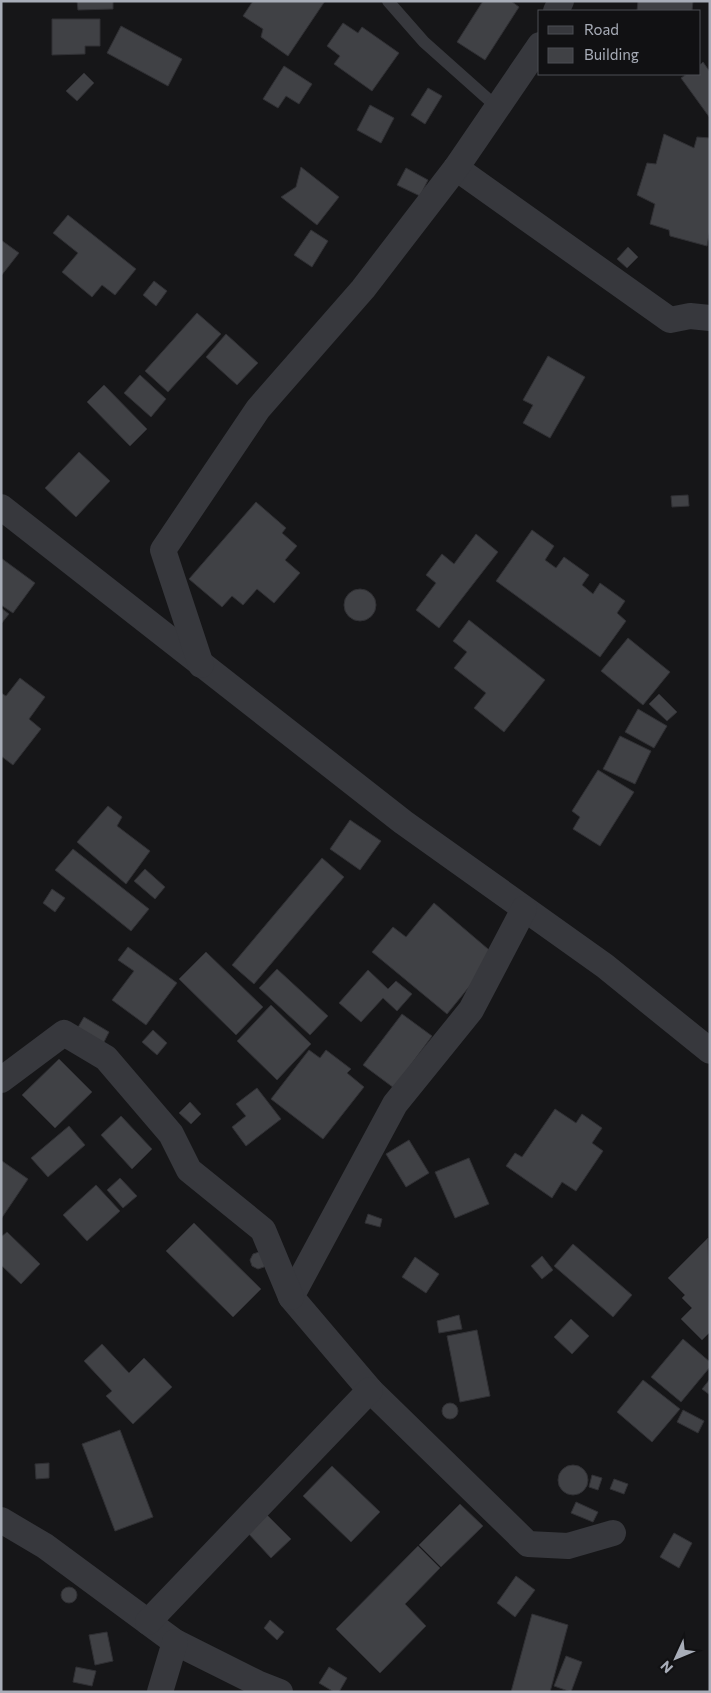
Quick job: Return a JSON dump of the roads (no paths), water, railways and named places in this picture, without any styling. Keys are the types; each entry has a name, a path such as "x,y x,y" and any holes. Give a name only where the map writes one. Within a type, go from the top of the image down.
{"street":[{"path":"201,665 163,550 258,409 363,289 456,168 538,48"},
{"path":"456,168 670,320 690,316 710,318"},
{"path":"1,507 403,822 605,966 710,1051"},
{"path":"291,1297 395,1104 471,1010 524,909"},
{"path":"1,1080 64,1033 106,1058 171,1134 189,1170 263,1230 291,1297 370,1390 528,1544 568,1546 613,1533"},
{"path":"148,1622 370,1390"},
{"path":"1,1520 44,1546 175,1642 257,1683 280,1692"},
{"path":"160,1692 175,1642"}],"lane":[{"path":"388,1 424,42 498,108"}]}
